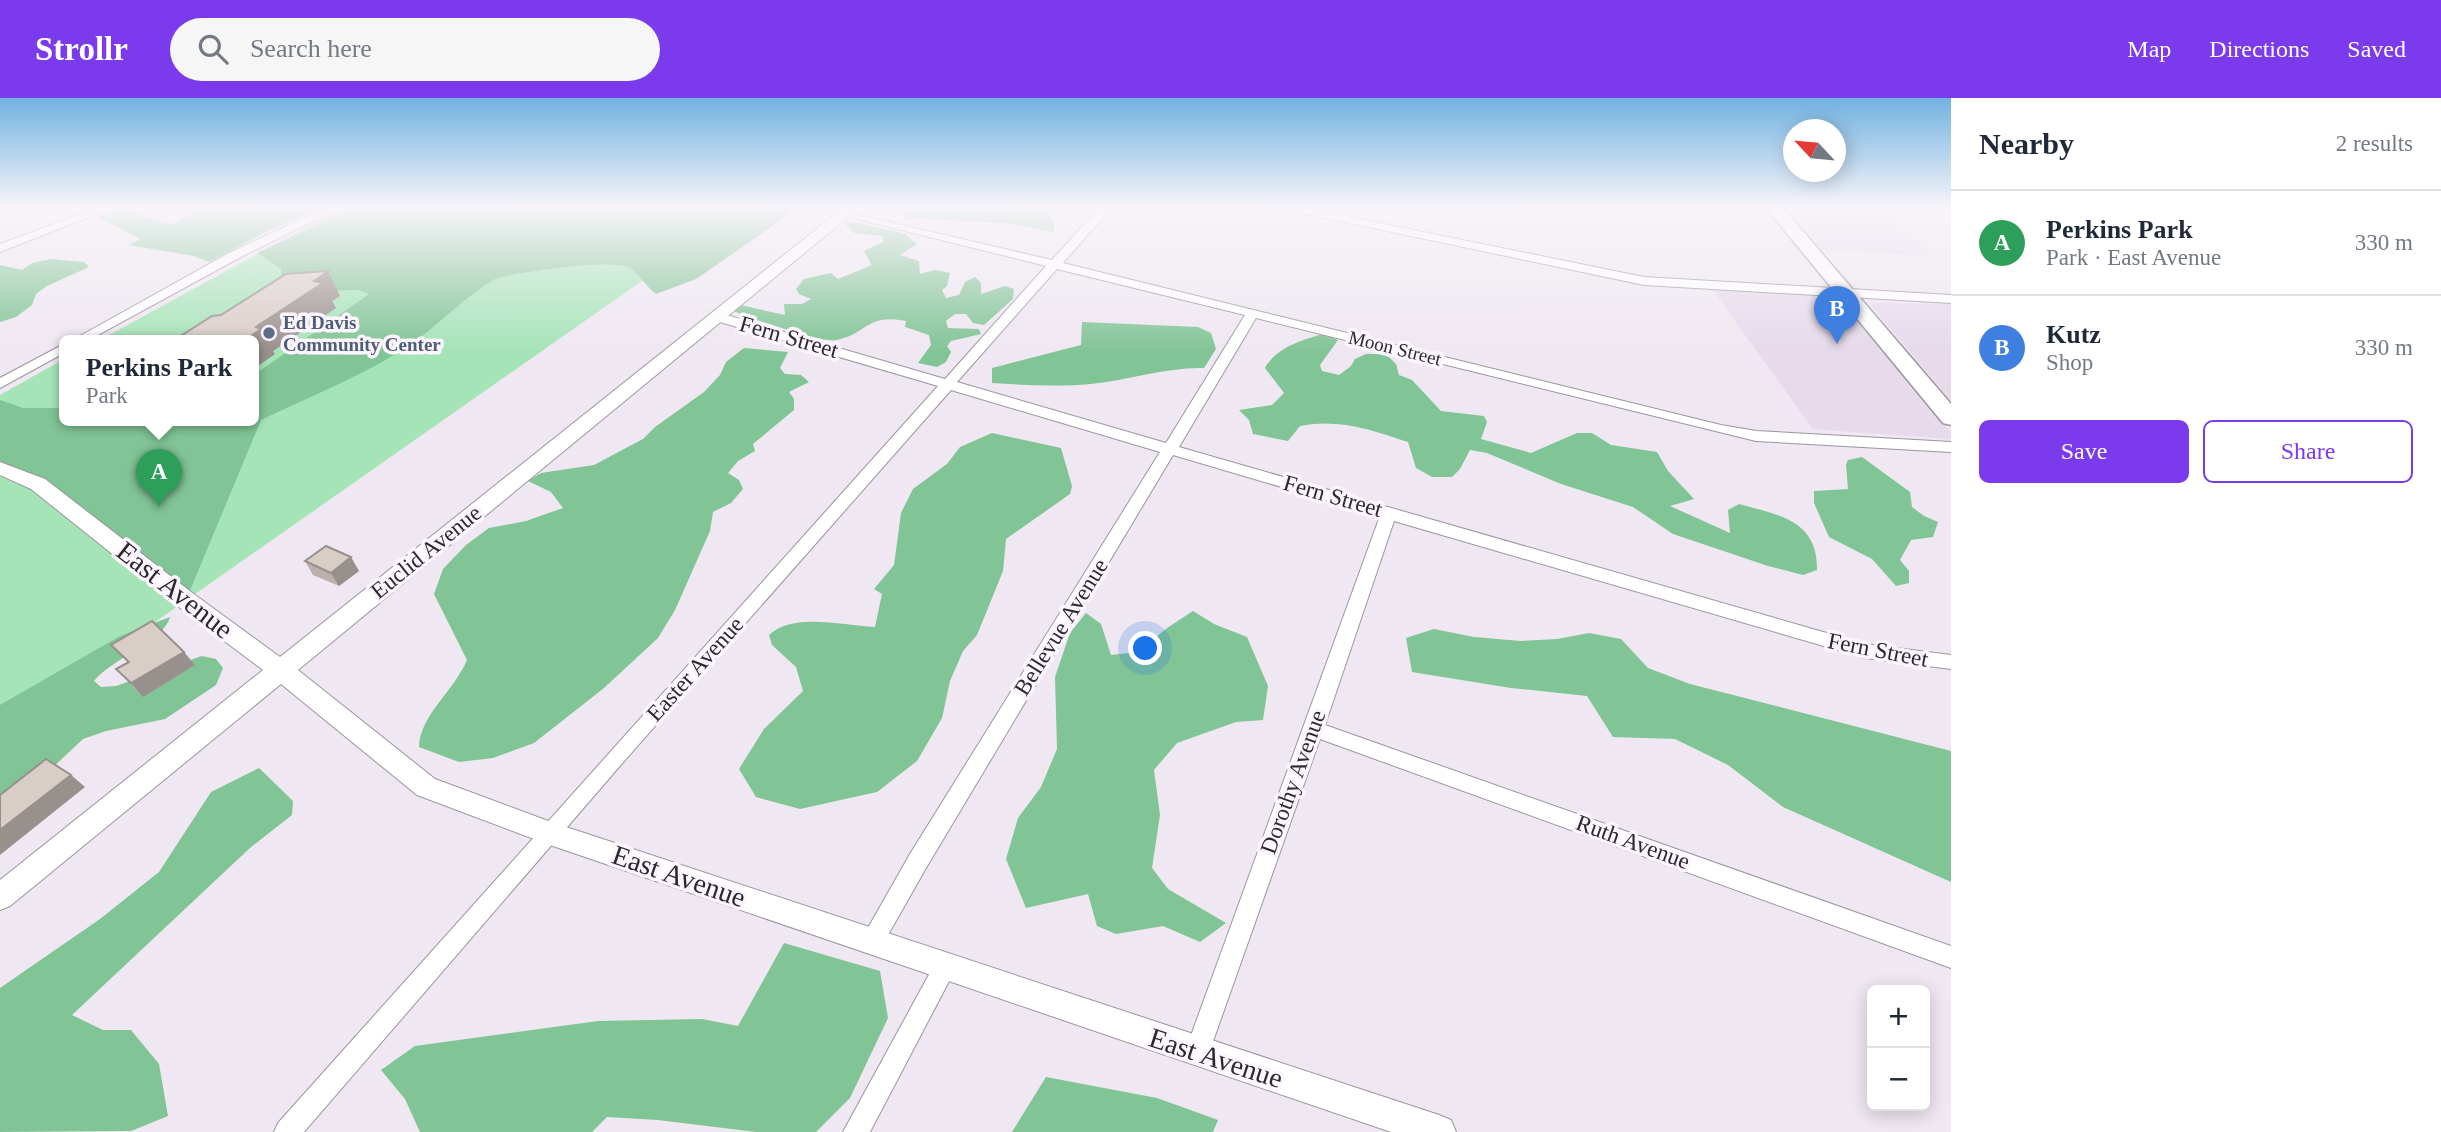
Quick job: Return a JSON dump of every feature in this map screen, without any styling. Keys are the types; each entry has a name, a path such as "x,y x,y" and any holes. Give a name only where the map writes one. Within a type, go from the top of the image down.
{"main road":[{"path":"1815,256 1951,418"}],"street":[{"path":"88,335 233,256"},
{"name":"Euclid Avenue","path":"0,897 792,256"},
{"name":"Moon Street","path":"1024,256 1732,432 1756,436 1951,447"},
{"name":"Easter Avenue","path":"287,1132 1061,256"},
{"path":"1525,256 1644,281 1951,299"},
{"name":"Bellevue Avenue","path":"872,942 918,861 1252,314"},
{"name":"Fern Street","path":"718,317 1739,617 1865,651 1951,662"},
{"path":"0,384 59,351"},
{"name":"East Avenue","path":"0,468 38,484 183,598 282,671 426,787 550,833 1197,1052 1375,1122 1439,1132"},
{"name":"Dorothy Avenue","path":"1197,1052 1212,1003 1314,729 1389,512"},
{"name":"Ruth Avenue","path":"1314,729 1951,957"},
{"path":"856,1132 946,965"}],"shaded area":[{"path":"1712,289 1842,296 1951,432 1951,439 1813,429"},
{"path":"1869,303 1951,304 1951,401"}],"green space":[{"path":"195,256 220,256 209,262"},
{"path":"253,256 677,256 158,620 0,735 0,395 59,362 59,426 259,426 259,335 109,335"},
{"path":"262,256 729,256 696,279 656,294 633,270 620,265 566,267 498,278 396,354 261,420 259,425 259,371 369,294 359,290 281,292 281,269"},
{"path":"867,256 904,256 919,261 920,274 935,270 950,273 947,286 942,290 946,298 959,295 965,282 975,277 981,283 981,294 1005,286 1014,289 1013,299 984,325 973,323 966,314 955,314 946,321 948,328 979,329 981,334 951,341 947,346 951,352 946,362 937,367 918,363 931,345 929,335 905,327 906,321 882,320 846,337 828,340 734,311 740,305 785,315 784,304 802,304 811,299 799,294 796,289 804,279 831,273 838,279 872,265"},
{"path":"51,259 84,262 89,267 47,286 36,294 32,305 16,317 0,322 0,265 22,270 32,263"},
{"path":"1082,322 1198,327 1211,333 1216,349 1204,368 1079,385 992,383 992,368 1081,345"},
{"path":"1324,334 1338,340 1320,365 1322,371 1339,375 1351,366 1355,359 1366,354 1386,354 1396,364 1399,375 1412,380 1441,411 1484,416 1487,422 1481,439 1531,453 1577,433 1592,433 1611,445 1657,452 1668,471 1694,499 1670,506 1730,533 1728,510 1739,504 1793,522 1811,540 1816,553 1817,570 1803,575 1673,534 1633,507 1561,484 1487,453 1470,450 1460,469 1452,477 1432,477 1416,468 1408,442 1368,430 1328,423 1300,426 1288,441 1253,434 1249,420 1239,410 1272,405 1284,393 1265,368 1276,355 1291,345"},
{"path":"744,348 788,352 780,368 785,374 801,375 809,382 789,392 794,399 794,410 753,444 755,451 738,461 728,473 739,480 743,489 731,503 713,512 710,531 675,610 658,638 604,688 534,743 493,758 459,762 419,747 425,724 467,660 434,594 443,569 466,545 489,528 526,521 563,508 551,492 528,481 541,473 594,465 643,439 655,427 704,392 720,375 726,362"},
{"path":"0,400 23,408 59,408 59,426 258,426 186,600 124,551 0,468"},
{"path":"992,433 1061,448 1072,486 1070,494 1006,539 1003,571 977,635 963,651 950,681 942,718 917,761 877,792 800,809 756,797 739,769 764,729 803,691 796,667 772,645 769,635 779,628 805,622 875,627 882,594 874,589 894,565 901,513 913,489 947,464 960,447"},
{"path":"1862,457 1910,492 1912,507 1938,522 1933,537 1911,540 1900,560 1909,571 1909,583 1896,586 1872,559 1829,537 1814,503 1814,491 1848,489 1846,464 1848,460"},
{"path":"1193,611 1214,624 1247,637 1268,686 1263,720 1236,722 1177,743 1154,770 1160,815 1152,868 1168,889 1226,923 1200,942 1163,926 1116,934 1097,926 1088,894 1026,908 1006,859 1018,818 1041,787 1057,749 1055,677 1070,633 1086,613 1101,624 1111,655 1138,652"},
{"path":"170,617 158,634 112,665 94,681 101,687 116,686 202,656 216,659 223,668 216,685 165,719 106,731 83,739 0,817 0,705 120,636"},
{"path":"1434,629 1474,637 1521,641 1557,639 1589,633 1621,639 1648,668 1690,684 1951,751 1951,882 1783,807 1728,765 1675,739 1613,737 1587,696 1511,688 1412,672 1406,638"},
{"path":"259,768 293,801 292,815 251,847 72,1015 103,1030 131,1030 159,1064 168,1116 131,1131 0,1132 0,988 100,919 159,872 211,792"},
{"path":"784,943 880,971 888,1018 850,1098 816,1132 756,1132 658,1120 607,1117 592,1132 420,1132 405,1099 381,1070 415,1046 598,1021 702,1019 738,1026"},
{"path":"1046,1077 1157,1098 1218,1120 1213,1132 1012,1132"}],"building":[{"path":"328,271 314,281 323,283 256,327 261,329 252,335 182,335 212,316 221,315 286,274"},
{"path":"326,546 351,557 331,573 305,561"},
{"path":"152,621 184,652 131,683 116,669 129,662 111,645"},
{"path":"46,759 71,775 0,830 0,795"}],"place":[{"name":"Ed Davis Community Center","path":"269,333"},
{"name":"Kutz","path":"1837,344"},
{"name":"Perkins Park","path":"159,507"}]}
